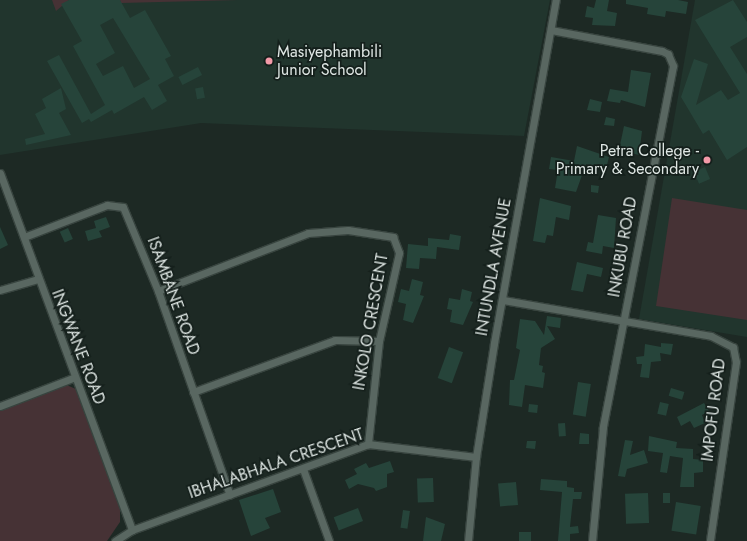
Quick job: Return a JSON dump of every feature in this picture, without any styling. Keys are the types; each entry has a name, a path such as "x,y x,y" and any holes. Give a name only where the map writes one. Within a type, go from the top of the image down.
{"street":[{"name":"INTUNDLA AVENUE","path":"468,541 476,457 556,0"},
{"name":"INKUBU ROAD","path":"551,30 662,51 672,60 603,428 592,541"},
{"name":"INGWANE ROAD","path":"1,177 132,530"},
{"name":"ISAMBANE ROAD","path":"24,237 119,204 127,212 158,291 230,495"},
{"name":"INKOLO CRESCENT","path":"158,291 308,234 348,230 387,235 397,242 399,253 379,341 368,444"},
{"path":"0,290 38,279"},
{"path":"503,300 624,319"},
{"name":"IMPOFU ROAD","path":"624,319 711,336 733,346 736,362 710,541"},
{"path":"193,392 335,340 379,341"},
{"path":"0,406 75,377"},
{"name":"IBHALABHALA CRESCENT","path":"115,541 132,530 303,469 368,444 476,457"},
{"path":"303,469 329,541"}],"shaded area":[{"name":"Masiyephambili Junior School","path":"0,0 550,0 524,136 201,123 0,155"},
{"path":"52,0 69,0 56,11"},
{"path":"120,0 238,0 121,3"},
{"name":"Petra College - Primary & Secondary","path":"695,0 747,0 747,337 639,319"},
{"path":"672,198 747,210 747,320 656,306"},
{"path":"64,384 76,389 120,507 120,522 107,541 0,541 0,408"}],"building":[{"path":"69,0 120,0 130,18 145,10 171,56 165,59 174,76 158,85 167,101 152,110 144,97 114,114 112,110 91,122 89,119 82,123 47,61 59,55 91,114 105,105 73,46 82,41 61,4","holes":["113,18 150,79 134,88 123,66 103,76 96,64 115,53 100,25"]},
{"path":"596,0 609,0 607,11 617,13 615,26 592,25 593,18 585,17 587,6 594,8"},
{"path":"626,0 678,0 688,2 686,14 666,11 665,17 647,14 648,8 626,4"},
{"path":"733,0 747,22 747,37 730,47 747,74 747,147 727,160 709,130 703,134 681,97 694,59 708,64 696,105 721,90 728,100 740,93 695,20"},
{"path":"198,67 202,75 182,85 178,77"},
{"path":"631,70 651,73 645,107 621,100 620,103 607,101 610,89 628,92"},
{"path":"203,87 205,98 197,99 195,88"},
{"path":"61,88 66,109 59,113 71,135 26,145 25,139 45,134 35,114 46,108 42,99"},
{"path":"590,99 602,102 600,112 587,110"},
{"path":"606,117 615,119 614,126 604,125"},
{"path":"624,126 642,131 639,155 619,150"},
{"path":"577,146 609,157 606,169 586,164 576,192 555,188 558,170 549,169 551,157 574,161"},
{"path":"705,167 710,179 699,184 694,172"},
{"path":"591,185 599,186 598,193 591,192"},
{"path":"540,198 571,206 569,220 556,217 553,236 547,235 545,243 533,241"},
{"path":"598,215 616,218 614,248 603,246 602,254 586,251 588,242 593,243"},
{"path":"106,217 110,227 99,231 102,237 88,241 85,231 96,228 94,221"},
{"path":"0,227 8,245 0,249"},
{"path":"68,228 73,239 65,243 60,232"},
{"path":"450,234 461,236 459,250 437,247 436,259 420,258 419,269 406,268 408,244 428,246 428,238 449,240"},
{"path":"577,262 603,268 601,277 587,274 583,292 571,290"},
{"path":"412,279 423,282 420,295 424,296 413,323 403,320 406,304 398,302 401,289 409,291"},
{"path":"462,289 472,292 470,301 473,302 463,325 450,322 452,310 447,309 449,298 460,300"},
{"path":"547,316 561,318 560,328 547,326 555,339 541,348 539,365 543,366 542,372 545,373 543,388 525,385 522,407 509,405 510,380 514,380 520,350 516,348 520,319 535,321 544,335"},
{"path":"661,343 673,344 671,355 660,353 661,361 651,362 649,378 640,377 642,364 637,364 636,357 644,356 645,344 661,347"},
{"path":"449,347 463,352 452,383 438,378"},
{"path":"578,382 591,384 586,417 573,415"},
{"path":"671,388 684,392 682,400 669,396"},
{"path":"660,402 669,404 666,416 657,414"},
{"path":"704,403 709,411 702,415 705,423 694,428 690,421 681,426 677,417"},
{"path":"529,404 538,405 537,413 528,412"},
{"path":"558,423 565,423 566,436 559,436"},
{"path":"580,433 589,434 589,444 579,444"},
{"path":"649,436 677,442 676,448 693,449 693,459 703,460 703,472 694,473 694,487 680,487 683,458 670,456 667,473 660,472 663,453 648,451"},
{"path":"625,440 633,441 630,455 644,450 648,463 627,469 625,477 618,476"},
{"path":"527,441 536,441 535,449 526,448"},
{"path":"390,461 394,472 387,474 387,487 376,491 374,488 358,484 349,489 345,480 357,474 354,469 366,463 369,468"},
{"path":"433,478 434,502 418,503 417,479"},
{"path":"541,479 567,481 567,487 574,488 574,492 582,492 581,499 573,499 570,527 578,526 579,533 570,534 570,541 558,541 562,492 540,490"},
{"path":"516,482 518,505 500,506 498,484"},
{"path":"273,489 281,512 265,518 270,528 251,536 239,500"},
{"path":"648,493 649,523 626,524 625,494"},
{"path":"663,493 670,493 670,503 663,503"},
{"path":"676,502 701,506 696,535 671,531"},
{"path":"358,508 363,521 339,530 334,517"},
{"path":"403,510 410,511 407,529 400,528"},
{"path":"426,517 445,524 441,541 423,541"},
{"path":"519,532 531,532 531,541 519,541"}],"place":[{"name":"Masiyephambili Junior School","path":"269,61"},
{"name":"Petra College - Primary & Secondary","path":"707,160"}]}
